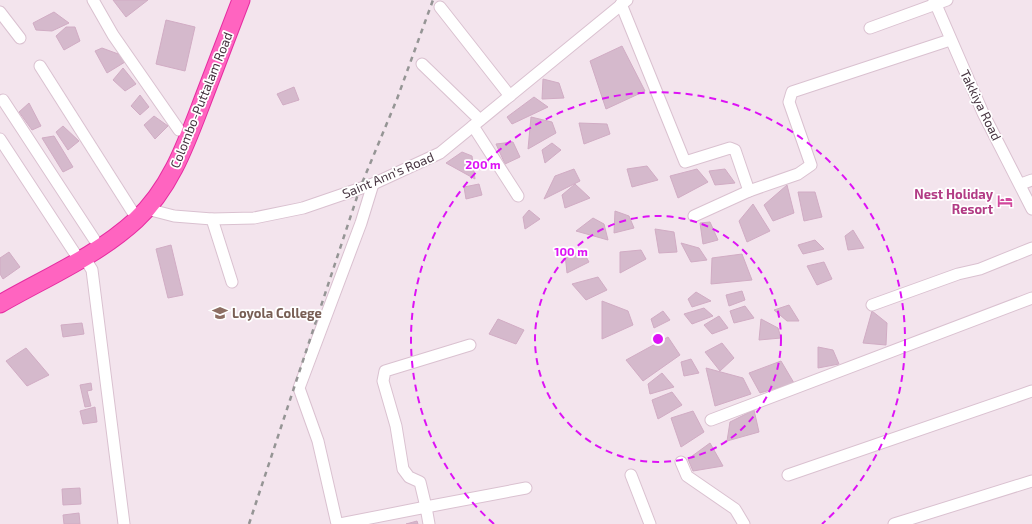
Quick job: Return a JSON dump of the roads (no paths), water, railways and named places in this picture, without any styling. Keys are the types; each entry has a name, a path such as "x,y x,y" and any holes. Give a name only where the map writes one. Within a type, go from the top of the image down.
{"highway":[{"name":"Colombo-Puttalam Road","path":"0,298 122,231 139,208 169,157 230,0"},
{"name":"Colombo-Puttalam Road","path":"0,304 79,254 94,239 160,193 175,167 201,105 240,0"}],"street":[{"path":"93,0 113,35 179,130"},
{"path":"870,28 935,2 947,0"},
{"path":"624,2 685,162 730,148 735,150 749,191"},
{"name":"Saint Ann's Road","path":"139,208 174,216 212,219 254,218 303,208 373,184 440,153 624,2"},
{"name":"Takkiya Road","path":"935,2 950,40 983,113 1021,184 1032,209"},
{"path":"440,7 510,96"},
{"path":"0,12 20,38"},
{"path":"694,216 749,191 798,174 811,165 788,102 792,92 950,40"},
{"path":"422,64 476,123 518,196"},
{"path":"40,66 139,208"},
{"path":"3,100 94,239"},
{"path":"0,139 79,254 92,270 124,524"},
{"path":"1021,184 1032,180"},
{"path":"373,184 361,223 299,388 318,441 339,524 526,488"},
{"path":"212,219 232,282"},
{"path":"872,305 958,274 980,269 1032,248"},
{"path":"712,420 1032,298"},
{"path":"429,524 420,482 409,477 403,469 396,426 383,381 385,371 470,345"},
{"path":"788,475 1032,391"},
{"path":"681,462 688,476 735,509 744,524"},
{"path":"630,475 650,524"},
{"path":"894,524 1032,482"}],"railway":[{"path":"249,524 360,188 397,99 433,0"}],"place":[{"name":"Nest Holiday Resort","path":"1005,201"},
{"name":"Loyola College","path":"220,313"}]}
